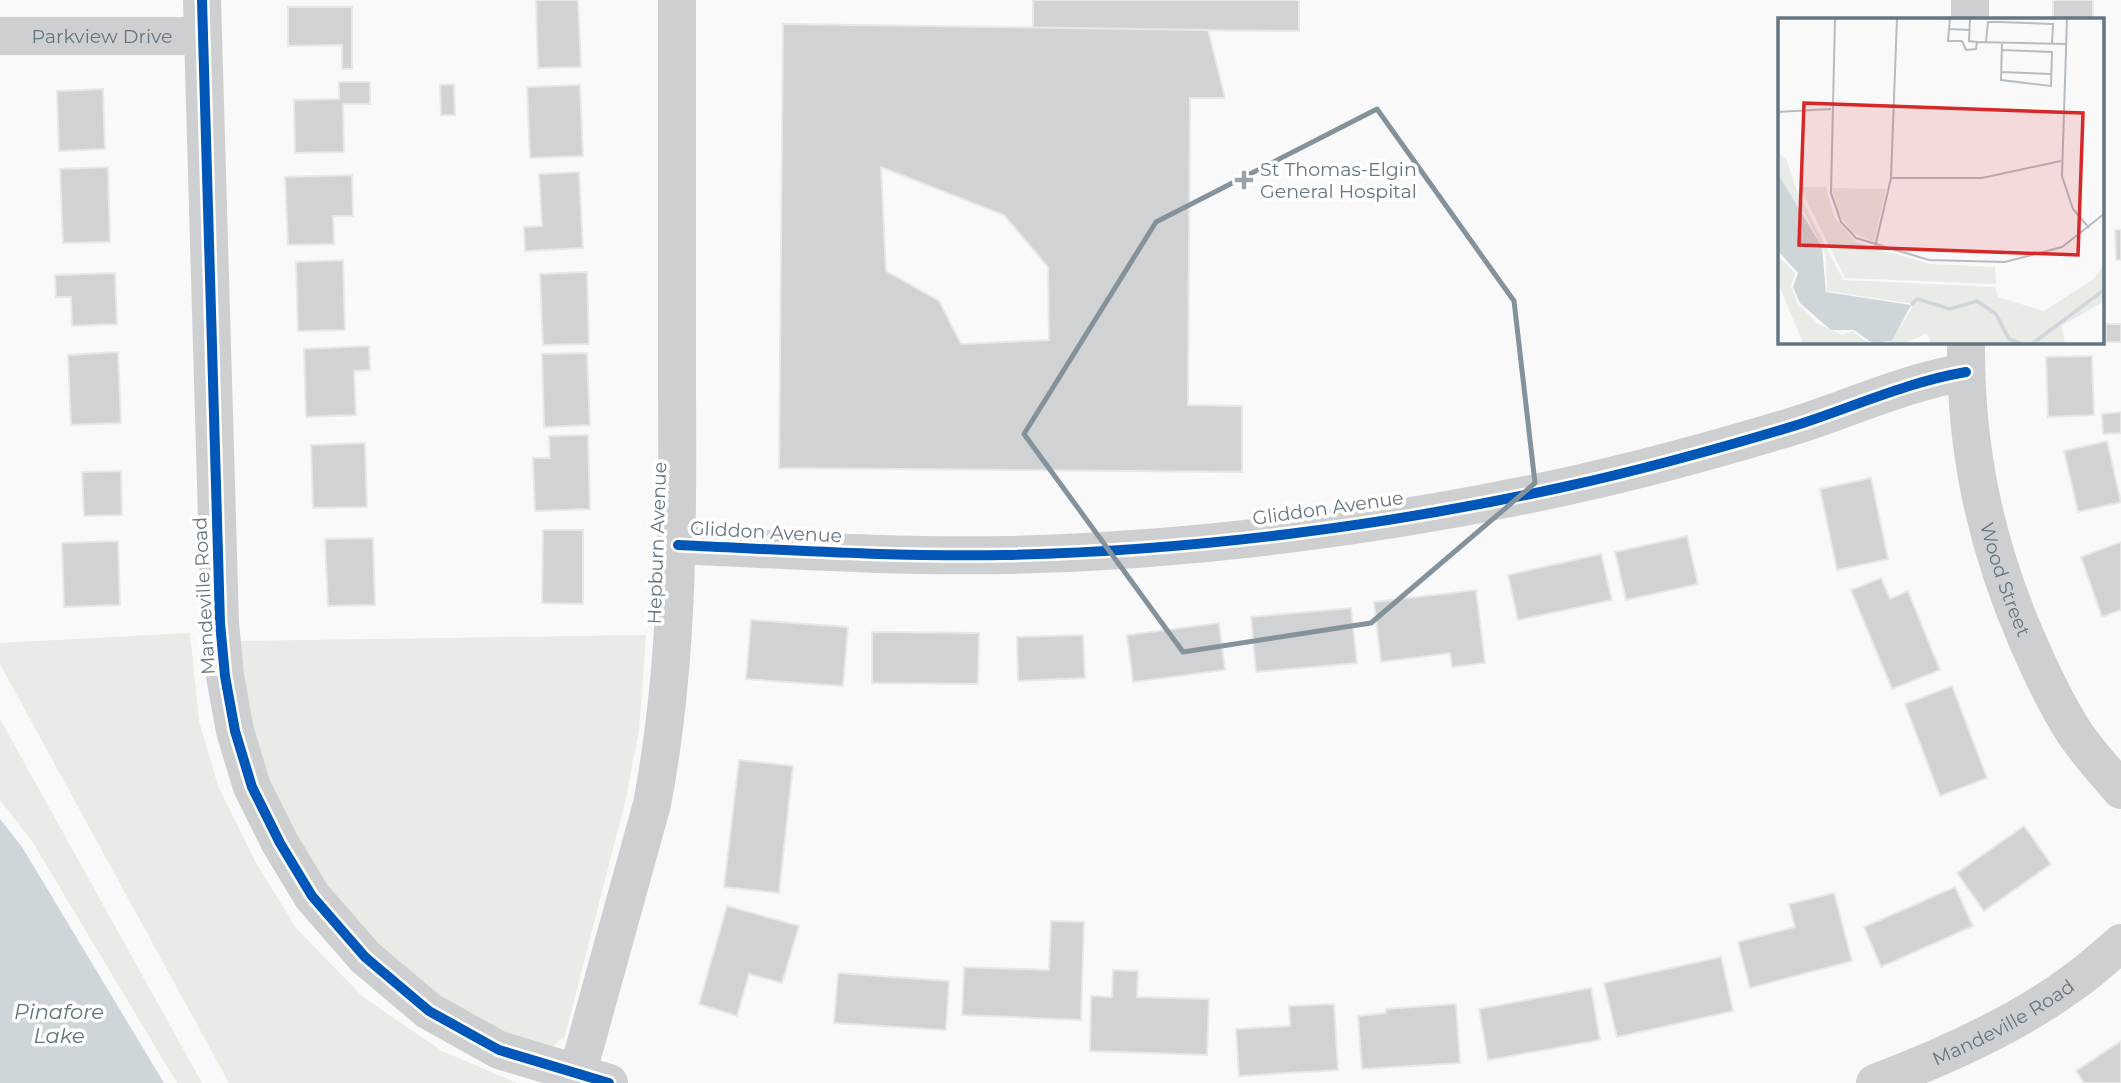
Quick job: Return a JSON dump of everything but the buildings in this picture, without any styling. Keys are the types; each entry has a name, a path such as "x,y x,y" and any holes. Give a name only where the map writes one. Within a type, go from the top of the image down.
{"street":[{"name":"Hepburn Avenue","path":"593,1079 661,758 678,545 677,0"},
{"path":"1970,0 1970,18"},
{"name":"Parkview Drive","path":"0,36 202,18"},
{"name":"Mandeville Road","path":"202,18 220,623 225,676 235,731 252,787 280,843 312,896 365,957 429,1011 487,1044 593,1079"},
{"name":"Gliddon Avenue","path":"678,545 888,555 1007,555 1211,542 1375,521 1513,497 1686,457 1799,424 1910,384 1966,357"},
{"name":"Wood Street","path":"1966,357 1977,487 2004,584 2042,674 2068,722 2093,758 2121,790"},
{"name":"Mandeville Road","path":"1875,1083 1922,1065 1998,1028 2071,985 2121,943"}],"highlighted area":[{"path":"1377,109 1514,301 1535,483 1371,623 1183,652 1024,434 1156,222"}],"shaded area":[{"path":"190,633 199,721 218,786 255,861 296,928 363,997 442,1051 517,1083 229,1083 0,664 0,643"},
{"path":"646,635 639,730 626,798 565,1036 549,1050 485,1029 408,978 348,919 263,784 235,641"},
{"path":"0,719 202,1083 177,1083 32,841 0,800"}],"water":[{"name":"Pinafore Lake","path":"0,819 22,847 164,1083 0,1083"}],"cycle path":[{"path":"202,0 220,623 225,676 235,731 252,787 280,843 312,896 365,957 429,1011 499,1050 609,1083"},
{"path":"678,545 883,554 1006,555 1146,548 1288,534 1430,513 1597,479 1740,442 1901,388 1966,372"}],"place":[{"name":"St Thomas-Elgin General Hospital","path":"1244,180"}]}
